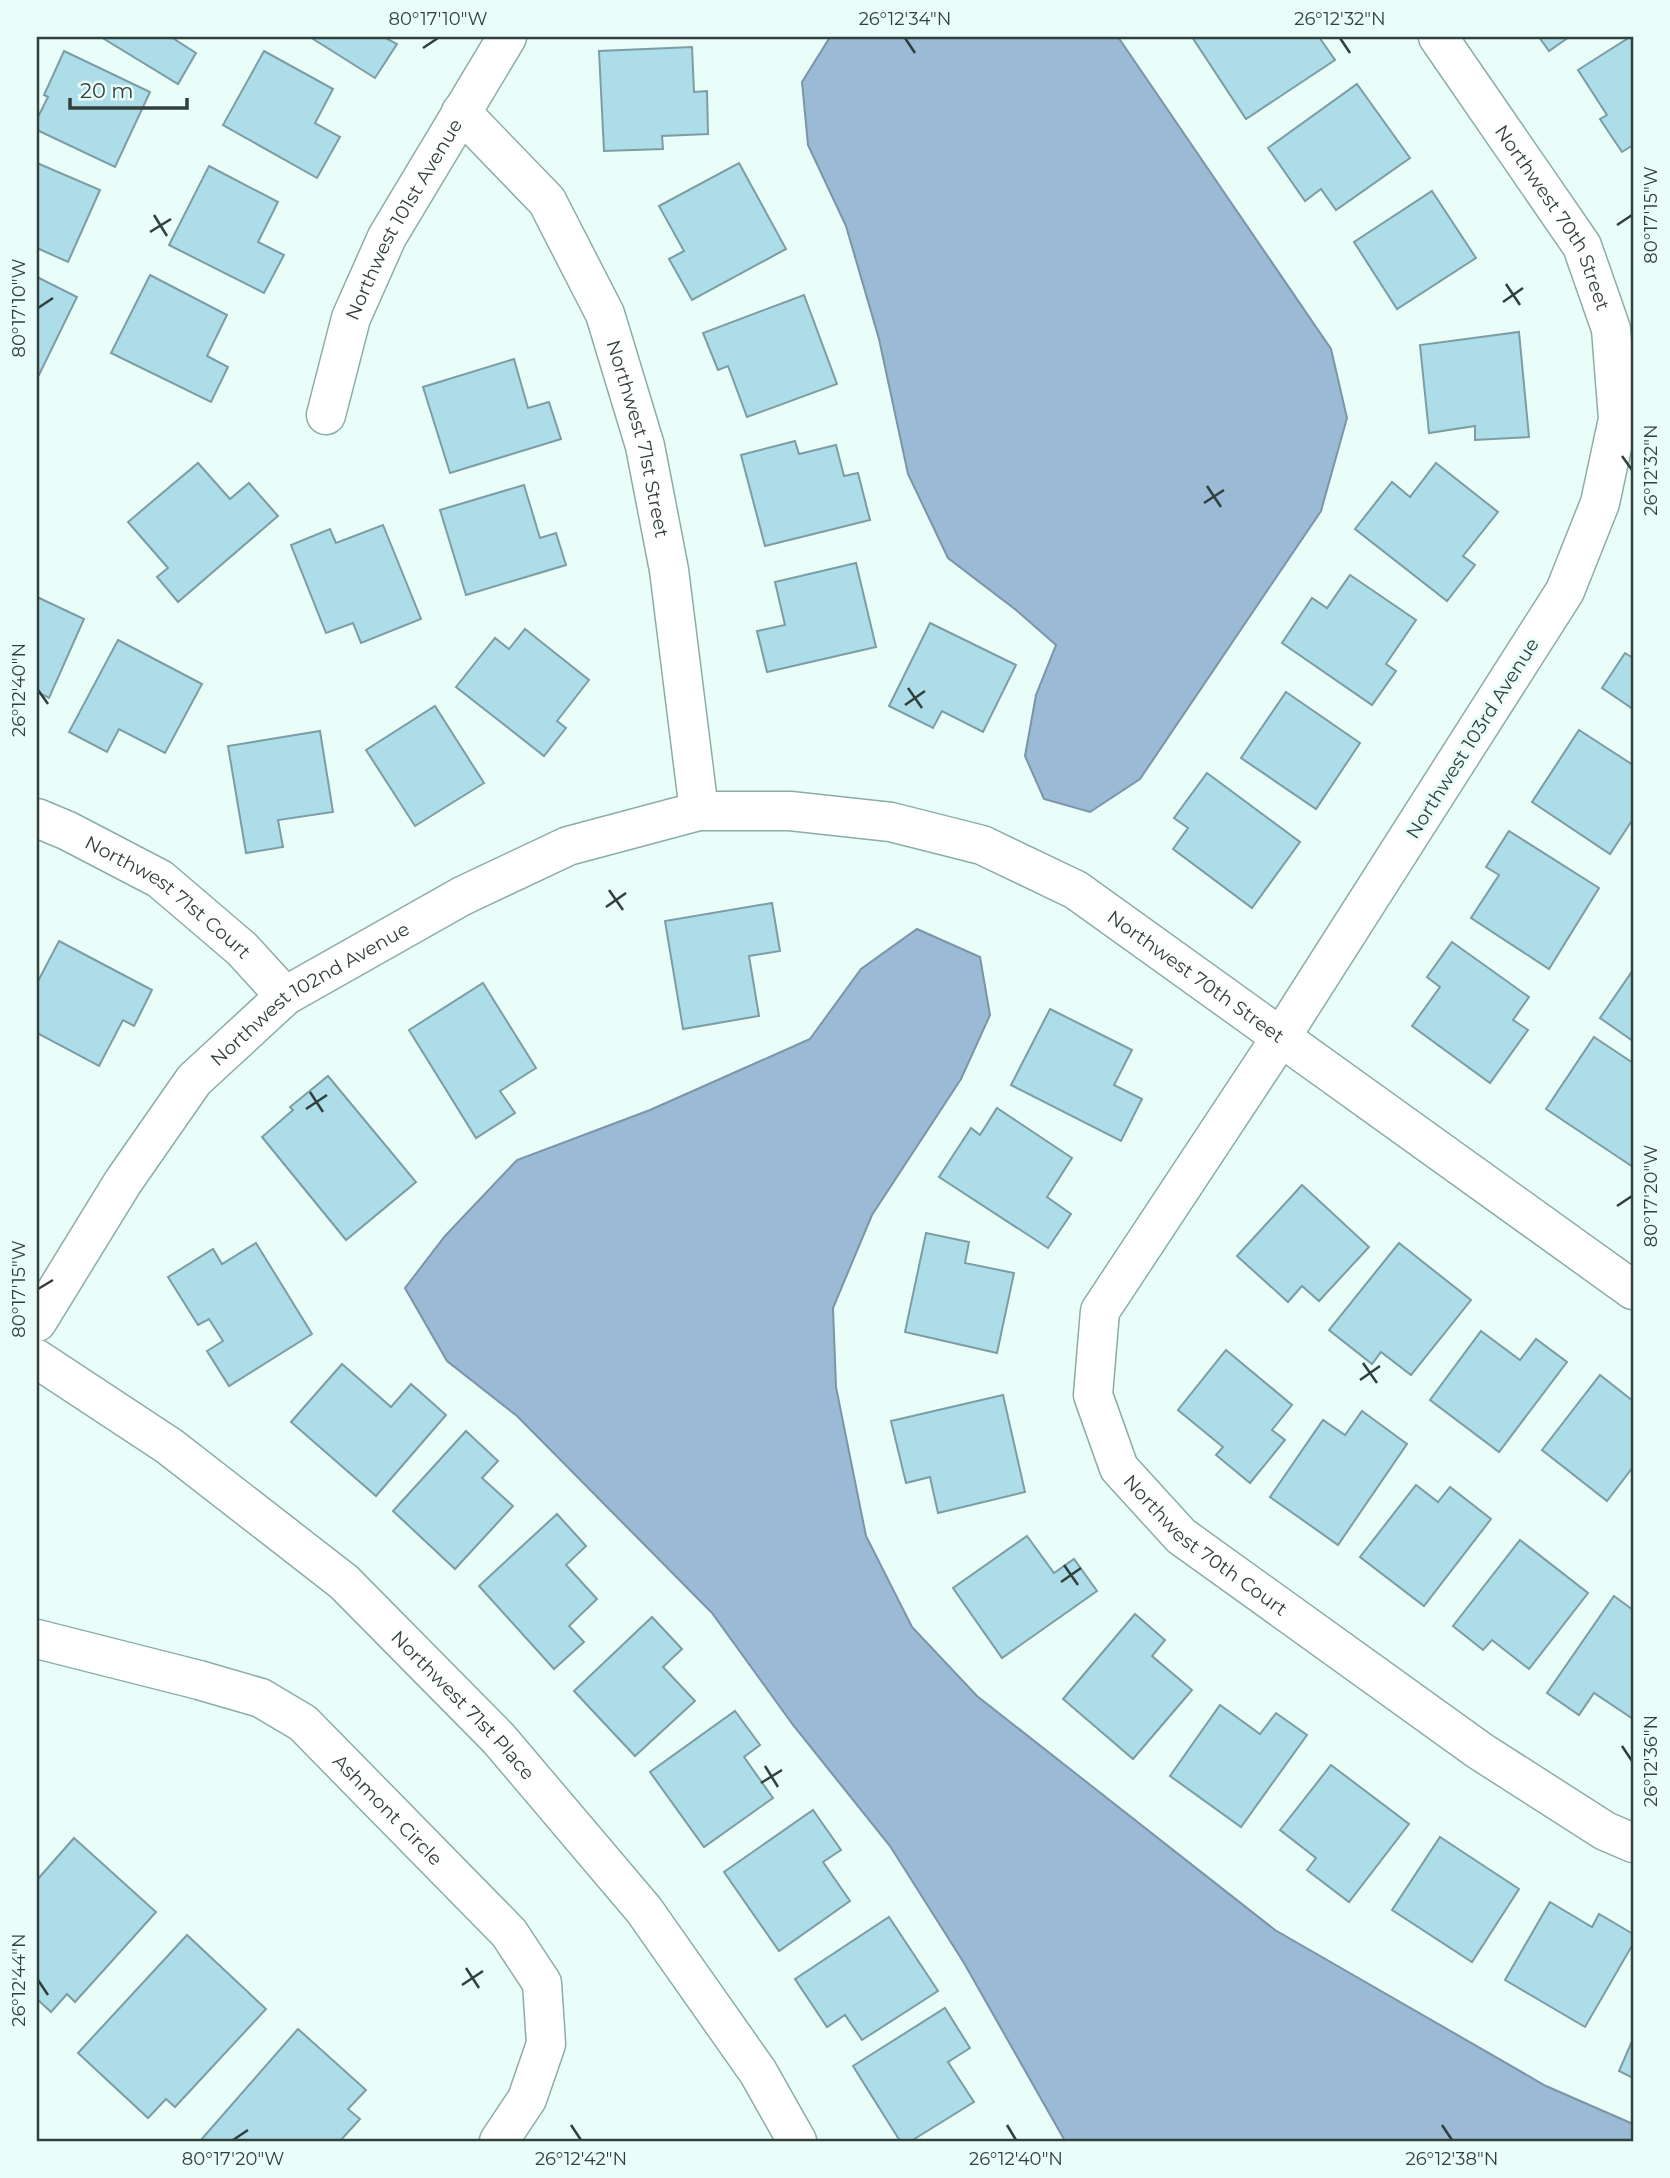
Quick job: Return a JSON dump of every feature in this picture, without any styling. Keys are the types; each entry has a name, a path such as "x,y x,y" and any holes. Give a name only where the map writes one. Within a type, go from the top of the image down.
{"street":[{"name":"Northwest 101st Avenue","path":"326,415 356,306 387,237 507,37"},
{"name":"Northwest 70th Street","path":"1438,37 1582,246 1611,329 1618,419"},
{"name":"Northwest 71st Street","path":"461,112 547,201 605,314 648,458 669,570 699,811"},
{"name":"Northwest 103rd Avenue","path":"1281,1037 1565,591 1600,503 1618,419"},
{"name":"Northwest 70th Street","path":"699,811 790,811 891,822 982,845 1076,890 1633,1290"},
{"name":"Northwest 102nd Avenue","path":"37,1322 123,1182 194,1080 285,996 462,896 568,846 699,811"},
{"name":"Northwest 71st Court","path":"37,818 68,831 160,879 242,949 285,996"},
{"name":"Northwest 70th Court","path":"1281,1037 1100,1311 1093,1395 1119,1468 1181,1536 1480,1751 1605,1831 1633,1843"},
{"name":"Northwest 71st Place","path":"37,1359 169,1446 344,1582 499,1739 644,1910 758,2072 797,2141"},
{"name":"Ashmont Circle","path":"37,1639 199,1680 261,1699 303,1723 509,1933 542,1983 546,2044 527,2099 499,2141"}],"water":[{"path":"830,37 1118,37 1331,349 1347,418 1321,511 1140,779 1090,812 1044,799 1025,756 1036,695 1056,645 1016,610 948,558 908,474 879,339 846,226 808,145 802,82"},
{"path":"917,929 980,957 990,1015 961,1079 872,1215 833,1308 836,1387 866,1536 912,1627 977,1696 1275,1930 1546,2086 1633,2124 1633,2141 1065,2141 964,1963 890,1846 793,1725 712,1613 517,1416 447,1361 405,1288 445,1236 517,1160 650,1110 810,1039 861,969"}],"building":[{"path":"101,37 171,37 196,53 178,84"},
{"path":"310,37 384,37 397,44 375,78"},
{"path":"1192,37 1319,37 1335,60 1246,119"},
{"path":"1539,37 1569,37 1549,51"},
{"path":"1633,37 1633,145 1622,152 1600,119 1607,115 1578,70"},
{"path":"692,47 694,92 707,91 708,134 662,136 663,149 604,151 599,51"},
{"path":"64,51 150,92 115,167 37,130 37,119 48,97 44,95"},
{"path":"264,51 333,89 315,123 340,137 317,178 223,125"},
{"path":"1357,84 1410,158 1336,210 1321,189 1305,201 1268,148"},
{"path":"37,163 100,190 68,262 37,248"},
{"path":"739,163 786,249 692,300 669,259 684,251 659,206"},
{"path":"209,166 278,202 258,242 284,255 264,293 169,245"},
{"path":"1432,191 1476,258 1397,309 1354,242"},
{"path":"150,275 227,315 207,356 228,367 211,402 111,353"},
{"path":"37,277 77,297 39,375 37,374"},
{"path":"804,295 837,384 747,417 728,366 718,370 703,333"},
{"path":"1519,332 1529,437 1475,440 1475,426 1429,433 1420,345"},
{"path":"514,359 528,408 549,402 561,439 450,473 423,387"},
{"path":"795,441 799,454 836,445 844,476 858,473 870,520 765,546 741,455"},
{"path":"198,463 230,499 249,483 278,516 178,602 157,577 168,568 128,522"},
{"path":"1436,463 1498,512 1463,556 1475,565 1447,601 1355,529 1392,482 1410,497"},
{"path":"524,485 540,538 556,533 566,565 466,595 440,510"},
{"path":"383,525 421,619 361,643 353,623 326,633 291,545 330,529 336,543"},
{"path":"856,563 876,647 767,672 757,631 785,625 775,582"},
{"path":"1350,575 1416,620 1386,664 1396,671 1372,705 1282,643 1312,598 1327,608"},
{"path":"37,597 84,619 49,698 37,692"},
{"path":"930,623 1016,665 983,732 942,711 933,728 889,706"},
{"path":"525,629 589,680 557,721 566,728 544,756 456,687 495,638 509,649"},
{"path":"118,640 202,684 165,753 119,729 107,752 69,732"},
{"path":"1625,653 1633,658 1633,709 1602,688"},
{"path":"1286,692 1360,743 1316,809 1241,758"},
{"path":"435,706 484,783 415,826 366,750"},
{"path":"1579,730 1633,765 1633,819 1610,854 1532,802"},
{"path":"320,731 333,812 278,820 283,847 246,853 228,746"},
{"path":"1207,773 1300,842 1252,908 1173,849 1188,828 1174,818"},
{"path":"1509,831 1599,888 1549,969 1471,918 1499,875 1486,867"},
{"path":"772,903 780,951 749,956 759,1016 683,1029 665,921"},
{"path":"59,941 152,990 134,1026 123,1020 99,1066 37,1033 37,983"},
{"path":"1452,942 1529,997 1513,1020 1528,1030 1490,1083 1412,1026 1440,987 1427,977"},
{"path":"1633,970 1633,1041 1600,1018"},
{"path":"483,983 536,1068 500,1091 515,1113 476,1138 409,1030"},
{"path":"1050,1009 1132,1050 1114,1085 1142,1099 1121,1141 1011,1085"},
{"path":"1594,1037 1633,1063 1633,1167 1546,1109"},
{"path":"328,1076 416,1182 346,1240 262,1137 293,1110 290,1107"},
{"path":"997,1108 1072,1158 1047,1197 1071,1214 1048,1248 939,1177 971,1128 980,1135"},
{"path":"1302,1185 1369,1247 1319,1301 1302,1286 1288,1302 1237,1256"},
{"path":"926,1233 969,1242 965,1263 1014,1273 997,1353 905,1332"},
{"path":"256,1243 312,1334 229,1386 207,1351 223,1341 209,1319 198,1325 168,1277 213,1249 222,1264"},
{"path":"1399,1243 1471,1300 1411,1375 1381,1352 1372,1364 1329,1330"},
{"path":"1481,1331 1520,1360 1536,1339 1567,1362 1499,1452 1430,1400"},
{"path":"1226,1350 1292,1405 1272,1430 1285,1440 1250,1483 1216,1455 1223,1447 1178,1410"},
{"path":"342,1364 391,1407 411,1384 446,1415 376,1496 291,1422"},
{"path":"1600,1375 1633,1401 1633,1467 1607,1501 1542,1450"},
{"path":"1003,1395 1025,1492 938,1513 930,1477 906,1483 891,1421"},
{"path":"1362,1411 1407,1444 1338,1545 1270,1497 1323,1420 1345,1435"},
{"path":"466,1431 498,1461 482,1478 513,1506 455,1569 393,1511"},
{"path":"1416,1485 1438,1502 1450,1487 1491,1519 1424,1606 1360,1557"},
{"path":"557,1514 586,1546 566,1565 597,1599 569,1626 584,1642 554,1669 479,1586"},
{"path":"1027,1536 1054,1573 1074,1559 1097,1591 1002,1658 953,1588"},
{"path":"1520,1540 1588,1593 1529,1669 1492,1640 1483,1650 1453,1626"},
{"path":"1614,1596 1633,1610 1633,1719 1594,1693 1579,1715 1547,1693"},
{"path":"1135,1614 1165,1640 1152,1656 1192,1690 1133,1759 1063,1699"},
{"path":"652,1617 682,1649 663,1667 695,1701 635,1756 574,1691"},
{"path":"1220,1705 1260,1734 1276,1713 1307,1735 1241,1827 1170,1776"},
{"path":"735,1711 760,1745 744,1757 773,1798 704,1847 650,1772"},
{"path":"1331,1765 1409,1824 1349,1902 1307,1870 1316,1858 1280,1830"},
{"path":"813,1810 841,1850 823,1862 850,1901 779,1951 724,1872"},
{"path":"1440,1837 1519,1889 1472,1962 1392,1910"},
{"path":"74,1838 156,1912 75,2002 67,1994 51,2012 37,1999 37,1880"},
{"path":"1550,1902 1592,1927 1599,1914 1633,1934 1633,1944 1585,2027 1505,1980"},
{"path":"889,1917 938,1991 862,2040 845,2015 827,2027 795,1979"},
{"path":"187,1935 266,2009 175,2107 166,2099 148,2118 78,2053"},
{"path":"945,2008 970,2048 948,2062 974,2102 911,2141 900,2141 853,2066"},
{"path":"298,2029 366,2090 348,2109 360,2119 340,2141 200,2141"},
{"path":"1633,2039 1633,2078 1619,2071"}]}
